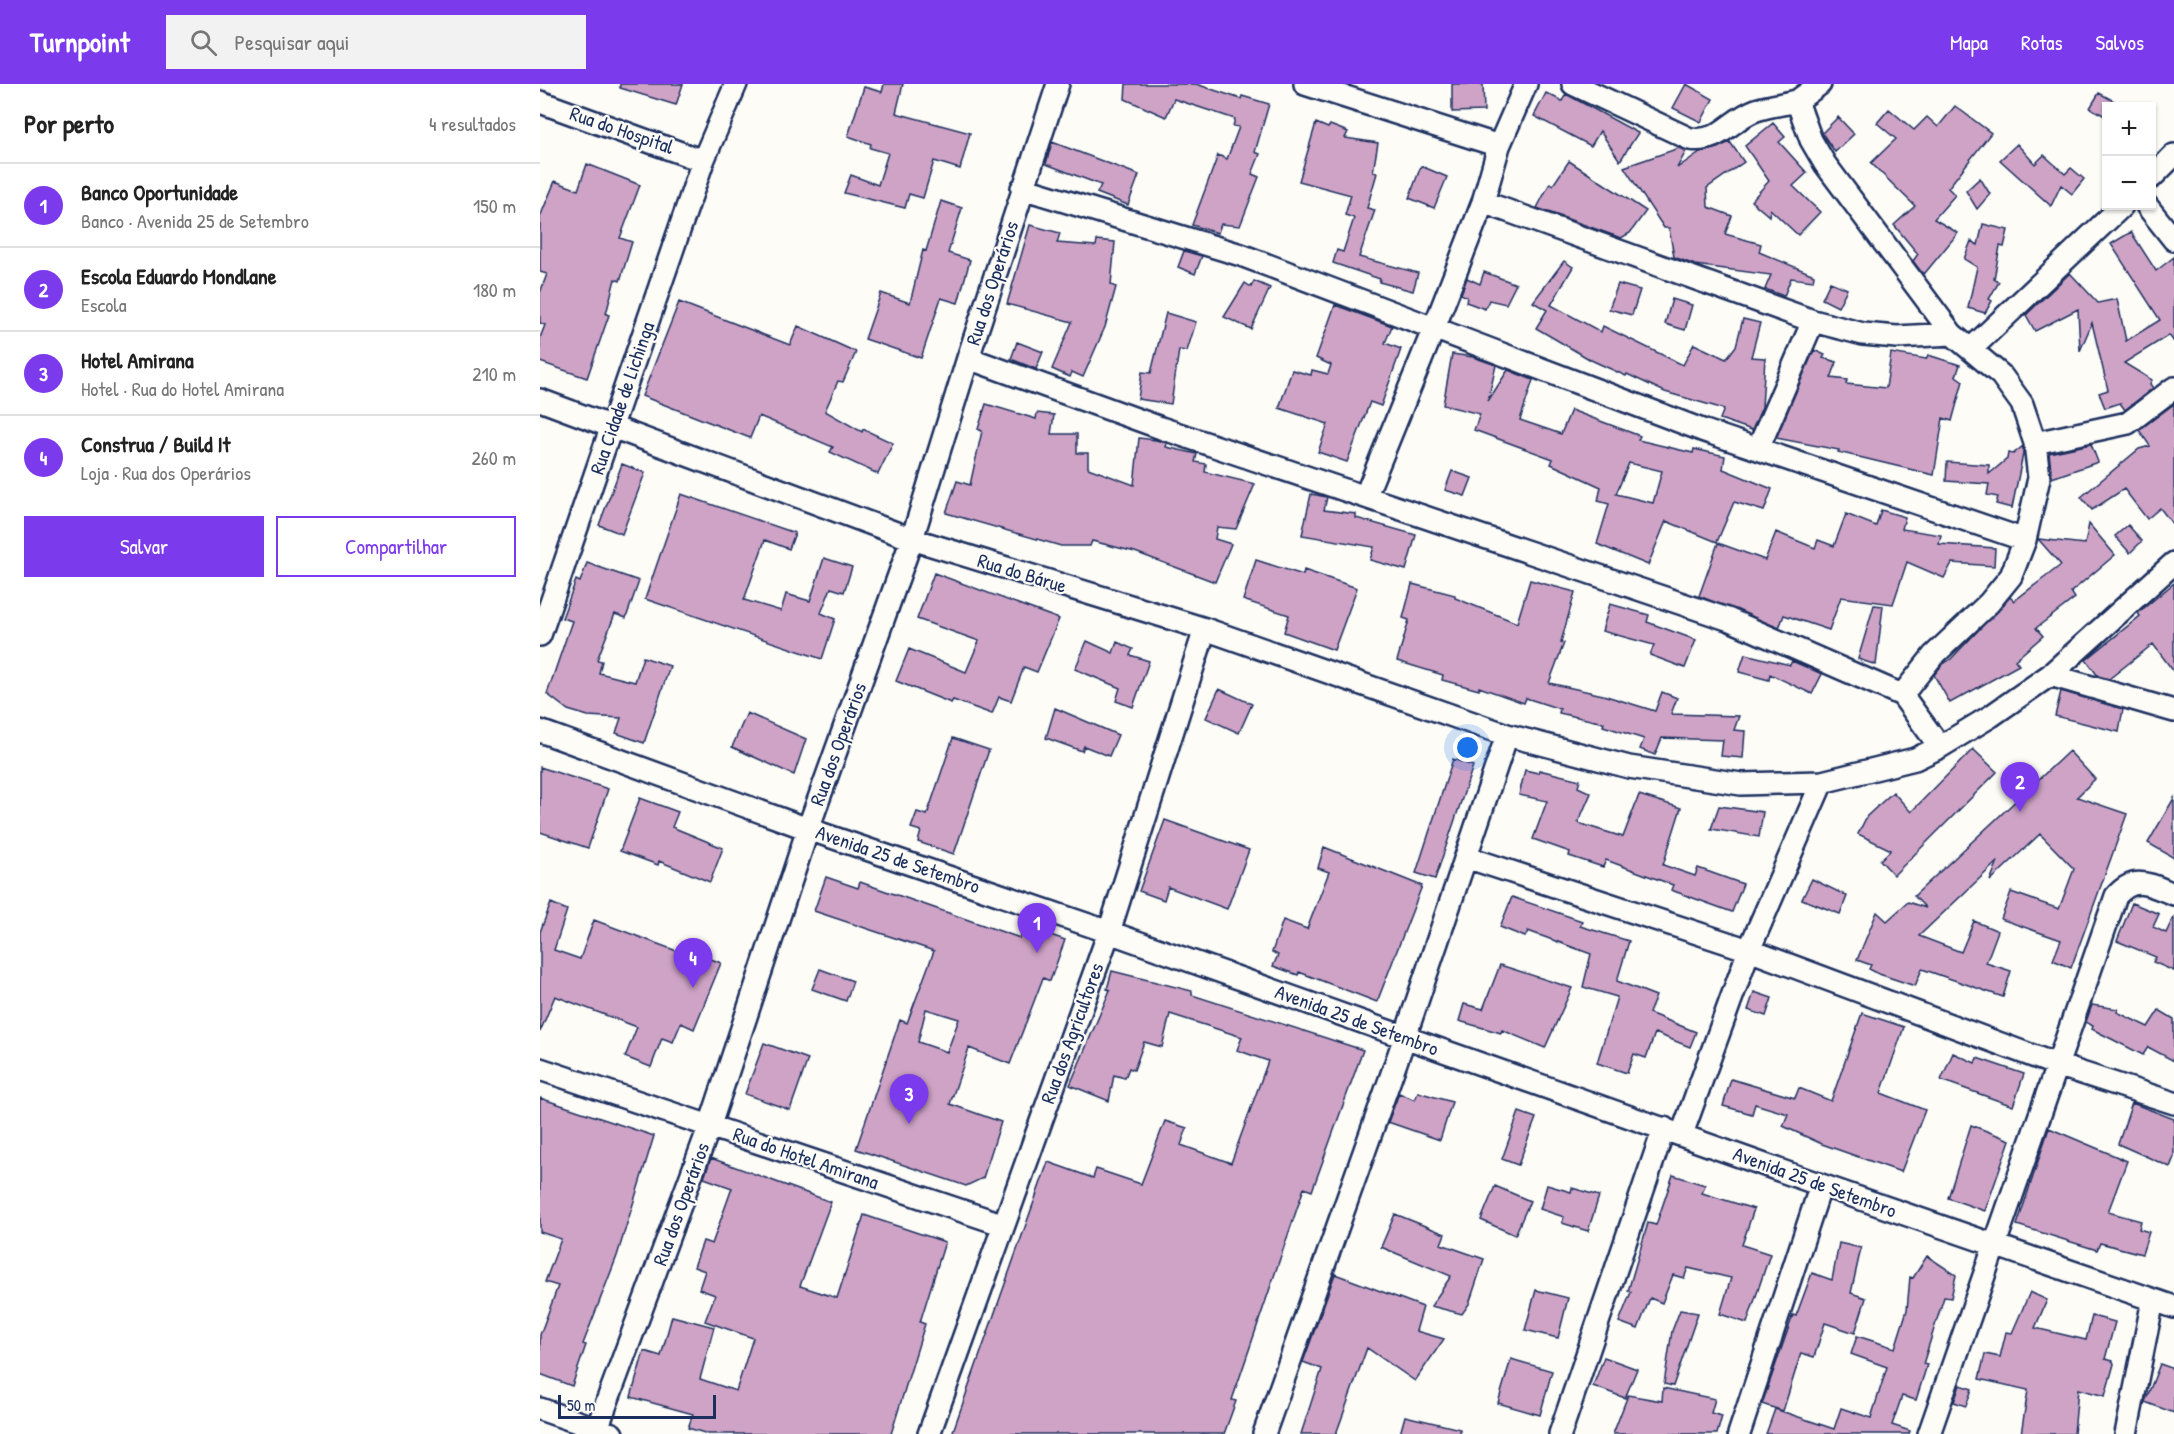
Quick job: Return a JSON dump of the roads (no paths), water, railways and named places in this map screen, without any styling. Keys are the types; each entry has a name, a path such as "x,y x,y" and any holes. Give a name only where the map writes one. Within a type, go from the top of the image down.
{"street":[{"name":"Rua Cidade de Lichinga","path":"540,635 703,160 736,84"},
{"name":"Rua dos Operários","path":"601,1432 710,1125 808,829 912,538 1022,188 1058,84"},
{"path":"1305,84 1499,146"},
{"path":"1366,495 1434,328 1483,202 1499,146 1526,84"},
{"path":"1573,84 1690,139 1702,140 1714,138 1755,111 1797,101 1820,84"},
{"path":"1797,101 1811,140 1825,164 1952,334 1972,348 2001,375 2022,404 2035,443 2039,478 2025,540 2011,576 1989,603 1933,656 1902,695"},
{"name":"Rua do Hospital","path":"540,102 703,160"},
{"path":"2156,172 2174,155"},
{"path":"1022,188 1241,255 1758,449 2025,540"},
{"path":"1483,202 1813,321 1863,334 1897,337 1952,334"},
{"path":"1972,348 2118,210"},
{"path":"2149,210 2174,240"},
{"path":"1758,449 1813,321"},
{"path":"968,358 1161,428 1366,495 1730,620 1902,695 1940,747"},
{"path":"2035,443 2127,423 2174,388"},
{"name":"Rua do Bárue","path":"540,400 912,538 1205,629 1507,735 1629,767 1741,784 1822,782 1915,759 1940,747 1991,716 2050,675 2174,563"},
{"name":"Rua dos Agricultores","path":"929,1434 1109,932 1205,629"},
{"path":"2050,675 2174,711"},
{"name":"Avenida 25 de Setembro","path":"540,731 808,829 1109,932 1821,1185 2174,1307"},
{"path":"1264,1434 1405,1037 1507,735"},
{"path":"1560,1434 1673,1131 1822,782"},
{"path":"1466,857 1749,950 2057,1065 2174,1103"},
{"path":"1929,1434 2116,896 2126,885 2142,882 2174,894"},
{"name":"Rua do Hotel Amirana","path":"540,1069 1004,1225"},
{"path":"1739,1434 1821,1185"},
{"path":"2126,1434 2153,1300"},
{"path":"540,1409 601,1432"}],"place":[{"name":"Escola Eduardo Mondlane","path":"2020,812"},
{"name":"Banco Oportunidade","path":"1037,953"},
{"name":"Construa / Build It","path":"693,988"},
{"name":"Hotel Amirana","path":"909,1124"}]}
